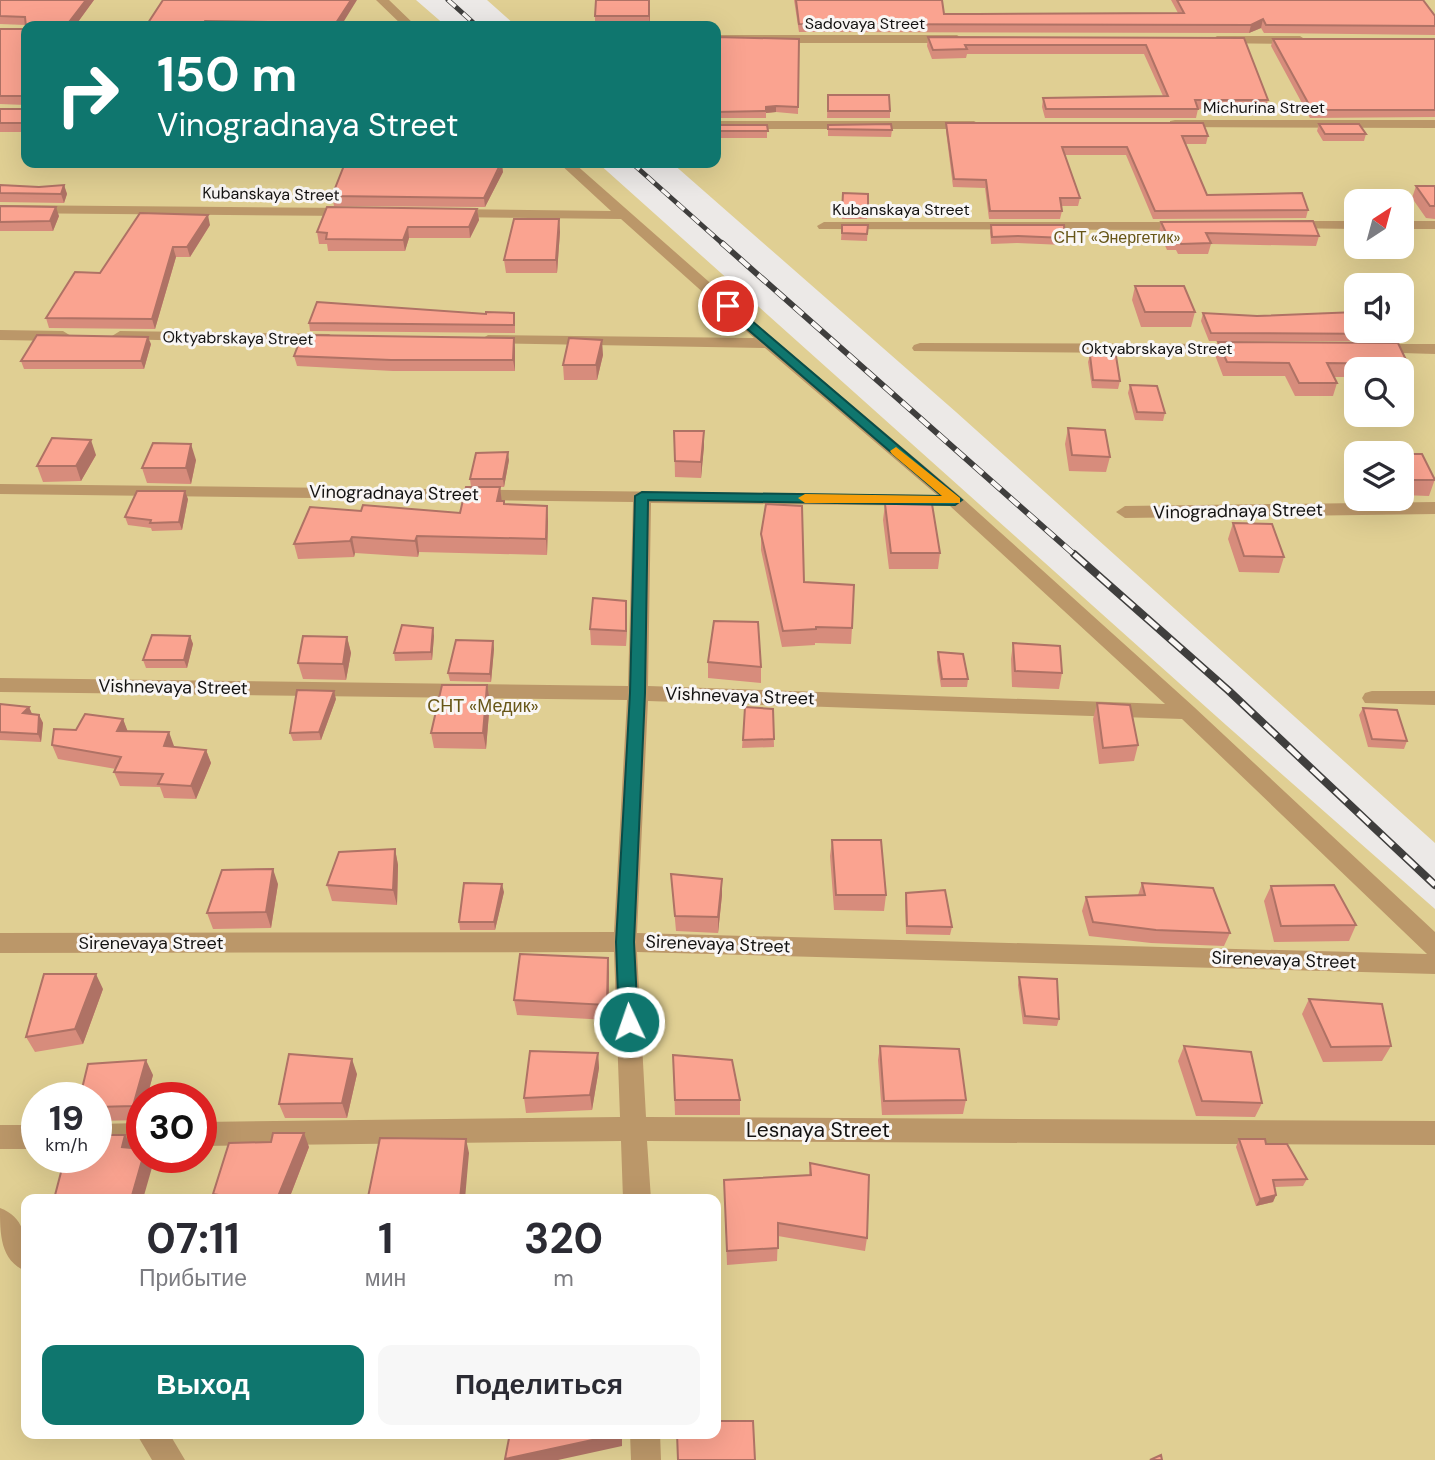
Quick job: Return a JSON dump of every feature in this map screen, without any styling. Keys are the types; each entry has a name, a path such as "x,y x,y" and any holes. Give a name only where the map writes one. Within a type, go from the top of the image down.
{"street":[{"path":"382,0 405,21"},
{"name":"Sadovaya Street","path":"721,39 965,39"},
{"path":"1200,40 1311,40"},
{"path":"721,125 992,124"},
{"name":"Michurina Street","path":"1158,124 1435,124"},
{"path":"572,168 769,343 955,500 1186,712 1435,947"},
{"name":"Kubanskaya Street","path":"0,209 362,212"},
{"path":"431,213 626,215"},
{"path":"1272,226 1344,225"},
{"path":"1414,225 1435,225"},
{"name":"Kubanskaya Street","path":"824,226 1202,226"},
{"name":"Oktyabrskaya Street","path":"0,335 346,339"},
{"path":"471,340 769,343"},
{"name":"Oktyabrskaya Street","path":"920,348 1254,349"},
{"path":"1352,349 1435,349"},
{"name":"Vinogradnaya Street","path":"0,489 955,500"},
{"path":"637,1194 625,942 638,693 642,496"},
{"name":"Vinogradnaya Street","path":"1125,512 1435,508"},
{"name":"Vishnevaya Street","path":"0,685 638,693 1186,712"},
{"path":"1372,698 1435,698"},
{"name":"Sirenevaya Street","path":"0,943 625,942 1435,964"},
{"name":"Lesnaya Street","path":"217,1135 634,1129 1435,1133"},
{"path":"0,1137 21,1137"},
{"path":"0,1222 21,1251"},
{"path":"155,1439 170,1460"},
{"path":"645,1439 646,1460"}],"green space":[{"name":"СНТ «Медик»","path":"0,0 416,0 440,21 21,21 21,168 604,168 1435,909 1435,1460 0,1460"},
{"name":"СНТ «Энергетик»","path":"487,0 1435,0 1435,843 956,412 678,168 721,168 721,21 510,21"}],"building":[{"path":"0,0 86,0 70,21 25,21 25,17 0,16"},
{"path":"163,0 351,0 337,21 149,21"},
{"path":"596,0 649,0 649,16 595,16"},
{"path":"796,0 942,0 944,14 977,14 1184,13 1177,0 1423,0 1435,16 1435,26 1266,25 1263,19 1251,25 799,24"},
{"path":"0,29 21,29 21,96 0,96"},
{"path":"721,37 799,39 798,107 766,107 766,111 721,112"},
{"path":"928,37 1244,38 1268,100 1195,100 1198,109 1046,109 1043,98 1168,96 1146,45 965,45 967,49 933,50"},
{"path":"1273,39 1435,39 1435,110 1312,110"},
{"path":"828,95 889,95 890,111 828,111"},
{"path":"0,109 21,109 21,123 0,123"},
{"path":"946,123 1203,123 1208,136 1182,136 1207,195 1302,193 1308,210 1155,211 1127,147 1062,147 1080,198 1060,198 1062,211 990,211 986,180 954,179"},
{"path":"891,124 892,130 828,129 828,125"},
{"path":"1319,124 1359,124 1366,134 1325,134"},
{"path":"721,125 767,125 768,131 721,131"},
{"path":"343,168 499,168 484,198 332,196"},
{"path":"0,185 64,185 61,194 0,193"},
{"path":"1416,186 1435,186 1435,206 1430,206"},
{"path":"843,193 868,194 868,212 842,212"},
{"path":"0,206 56,207 50,221 0,222"},
{"path":"327,207 477,209 469,227 408,227 403,240 326,239 327,233 317,232"},
{"path":"140,213 208,215 187,247 173,247 152,319 46,318 75,272 100,273"},
{"path":"514,219 559,219 556,260 504,260"},
{"path":"1313,221 1319,236 1206,233 1211,243 1181,244 1178,239 1169,239 1161,222"},
{"path":"842,225 868,225 867,234 842,233"},
{"path":"991,225 1064,225 1065,238 992,237"},
{"path":"1135,286 1184,286 1195,312 1145,312"},
{"path":"317,302 486,314 514,313 514,325 309,323"},
{"path":"1344,312 1344,334 1211,333 1203,313 1257,316"},
{"path":"37,335 148,337 141,361 21,361"},
{"path":"302,335 514,338 513,360 391,360 294,356"},
{"path":"569,338 602,340 596,365 563,365"},
{"path":"1218,342 1398,343 1405,357 1344,357 1344,363 1327,363 1337,383 1299,383 1289,363 1227,362"},
{"path":"1090,355 1116,356 1120,381 1093,380"},
{"path":"1130,385 1157,386 1165,413 1137,412"},
{"path":"1068,428 1105,430 1110,457 1072,455"},
{"path":"674,431 704,431 701,462 675,461"},
{"path":"52,438 91,440 76,466 37,466"},
{"path":"153,443 191,444 186,468 142,468"},
{"path":"508,452 503,479 470,479 476,453"},
{"path":"1414,454 1422,454 1435,480 1414,480"},
{"path":"466,487 500,487 497,501 504,501 504,504 547,506 546,539 417,536 415,541 352,537 350,541 294,544 310,507 361,511 363,505 460,513"},
{"path":"137,491 185,491 179,522 150,523 151,520 125,517"},
{"path":"766,504 802,506 804,582 854,585 852,628 816,627 783,631 761,534"},
{"path":"885,504 932,504 940,553 891,553"},
{"path":"1233,523 1272,524 1284,557 1244,556"},
{"path":"593,598 626,601 626,631 590,629"},
{"path":"714,621 758,622 761,667 708,662"},
{"path":"402,625 433,628 431,652 394,653"},
{"path":"152,635 190,636 184,660 143,660"},
{"path":"303,636 347,637 343,664 298,663"},
{"path":"456,640 493,641 490,674 448,673"},
{"path":"1013,643 1060,646 1062,673 1015,671"},
{"path":"938,652 963,654 968,679 942,679"},
{"path":"442,685 487,685 483,733 431,733"},
{"path":"297,690 334,691 319,732 290,733"},
{"path":"1097,703 1130,705 1138,745 1103,748"},
{"path":"0,704 29,707 23,713 39,715 38,734 0,732"},
{"path":"745,707 773,709 774,739 743,740"},
{"path":"1363,708 1397,710 1407,741 1372,739"},
{"path":"85,714 123,719 117,731 169,732 164,746 206,750 191,786 158,784 163,774 114,772 121,757 52,745 54,729 76,730"},
{"path":"832,840 881,840 886,895 836,895"},
{"path":"395,849 393,890 327,885 339,852"},
{"path":"273,869 266,912 207,913 222,870"},
{"path":"671,874 722,879 718,917 675,916"},
{"path":"464,883 502,884 494,922 459,922"},
{"path":"1142,883 1213,888 1230,933 1156,930 1093,922 1086,897 1145,895"},
{"path":"1334,885 1356,925 1281,926 1271,886"},
{"path":"945,890 952,927 907,926 906,893"},
{"path":"520,954 608,958 607,1005 514,1000"},
{"path":"44,974 96,974 75,1029 26,1037"},
{"path":"1019,977 1057,979 1059,1019 1025,1016"},
{"path":"1309,999 1382,1004 1391,1046 1331,1047"},
{"path":"880,1046 959,1049 966,1100 884,1101"},
{"path":"1184,1046 1251,1052 1262,1103 1202,1101"},
{"path":"530,1051 598,1053 590,1095 524,1098"},
{"path":"289,1054 352,1059 342,1103 279,1104"},
{"path":"673,1055 732,1060 740,1100 675,1100"},
{"path":"146,1060 140,1082 126,1082 126,1106 112,1107 112,1082 84,1082 88,1064"},
{"path":"273,1133 304,1133 279,1194 213,1194 229,1143 271,1142"},
{"path":"112,1135 125,1135 122,1147 126,1147 126,1173 138,1173 132,1194 55,1194 61,1173 112,1173"},
{"path":"380,1138 466,1139 460,1194 369,1194"},
{"path":"1239,1139 1265,1139 1266,1144 1287,1144 1307,1179 1273,1180 1276,1195 1260,1199"},
{"path":"810,1163 869,1175 867,1238 778,1223 778,1248 727,1251 724,1180 811,1175"},
{"path":"721,1421 753,1421 755,1460 678,1460 677,1439 721,1439"},
{"path":"509,1439 597,1439 505,1459"}],"railway":[{"path":"448,0 471,21"},
{"path":"638,168 724,245"},
{"path":"722,243 1076,556"},
{"path":"1074,554 1229,691 1435,885"}],"slow traffic":[{"path":"805,498 955,500 896,451"}],"route":[{"path":"629,1022 625,942 638,693 642,496 955,500 728,306"}]}
